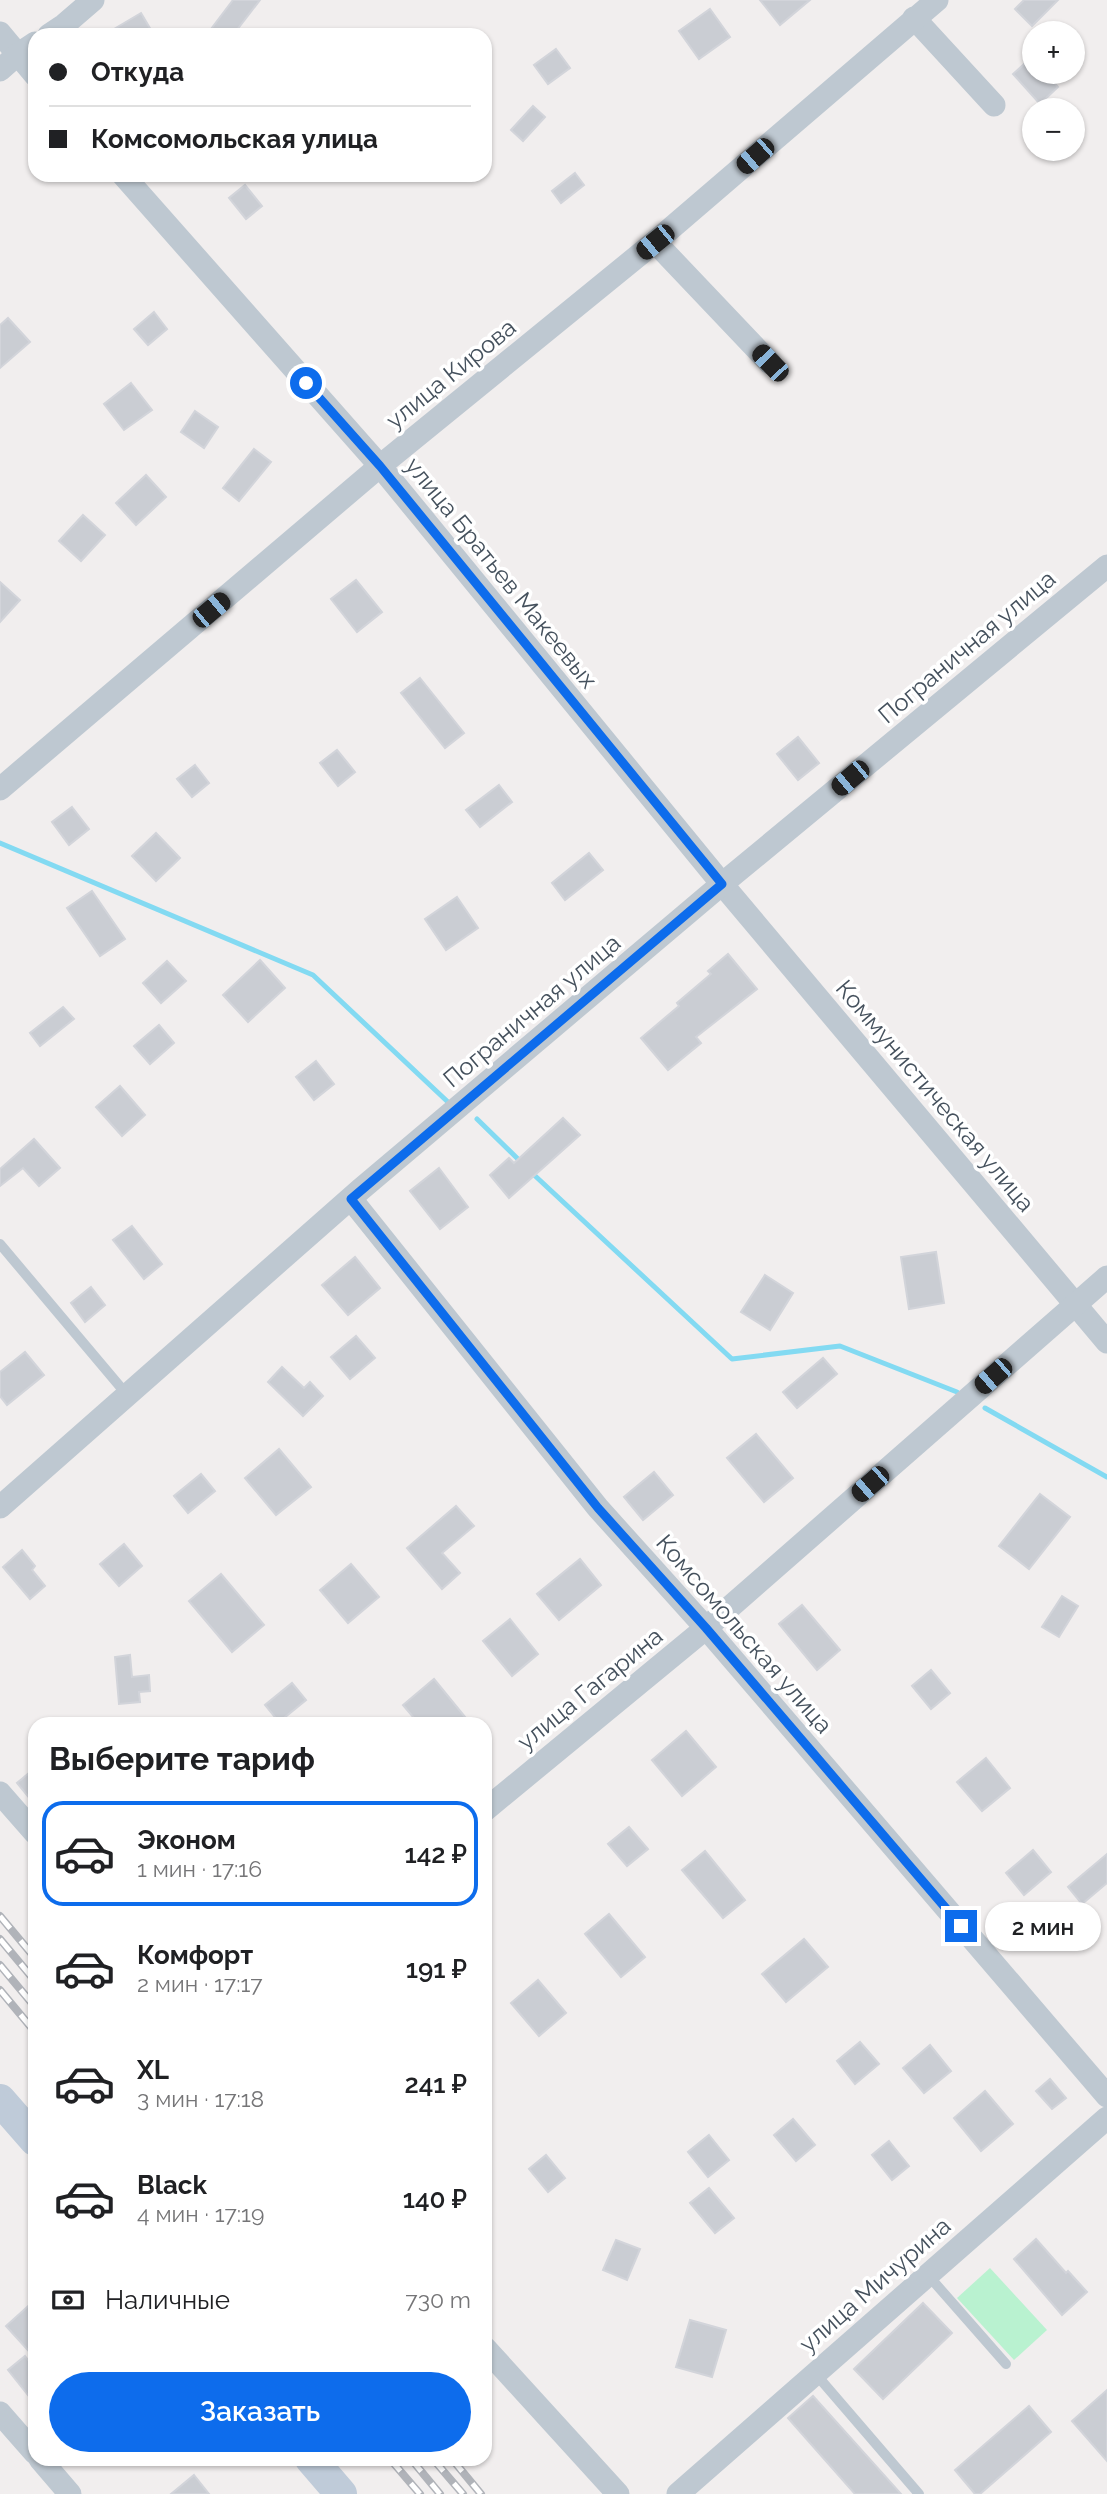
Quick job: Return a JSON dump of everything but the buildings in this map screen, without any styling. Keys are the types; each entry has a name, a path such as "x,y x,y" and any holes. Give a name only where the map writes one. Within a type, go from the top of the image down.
{"main road":[{"path":"0,2100 28,2132"},
{"path":"316,2466 341,2494"}],"street":[{"path":"59,28 93,0"},
{"name":"улица Кирова","path":"0,789 380,466 655,242 937,0"},
{"path":"915,18 993,105"},
{"path":"0,33 17,56"},
{"name":"улица Братьев Макеевых","path":"129,182 380,466 722,884"},
{"path":"655,242 770,363"},
{"name":"Пограничная улица","path":"0,1507 351,1199 722,884 1107,566"},
{"name":"Коммунистическая улица","path":"722,884 1107,1342"},
{"name":"Комсомольская улица","path":"351,1199 598,1508 706,1628 1107,2096"},
{"name":"улица Гагарина","path":"492,1804 706,1628 1107,1277"},
{"path":"0,1793 28,1825"},
{"name":"улица Мичурина","path":"678,2494 814,2372 1107,2118"},
{"path":"492,2356 618,2494"},
{"path":"0,2413 28,2445"},
{"path":"46,2466 70,2494"}],"lane":[{"path":"0,1244 128,1396"},
{"path":"927,2274 1006,2364"},
{"path":"814,2372 919,2494"}],"green space":[{"path":"990,2268 1047,2330 1014,2360 957,2298"}],"waterway":[{"path":"0,843 313,975 449,1103"},
{"path":"477,1119 522,1163"},
{"path":"532,1173 732,1359 840,1346 957,1392"},
{"path":"985,1408 1107,1477"}],"railway":[{"path":"0,1916 28,1950"},
{"path":"0,1939 28,1973"},
{"path":"0,1965 28,1999"},
{"path":"0,1990 28,2024"},
{"path":"396,2466 420,2494"},
{"path":"417,2466 440,2494"},
{"path":"439,2466 463,2494"},
{"path":"458,2466 481,2494"}],"route":[{"path":"306,383 380,466 722,884 351,1199 598,1508 706,1628 961,1926"}]}
